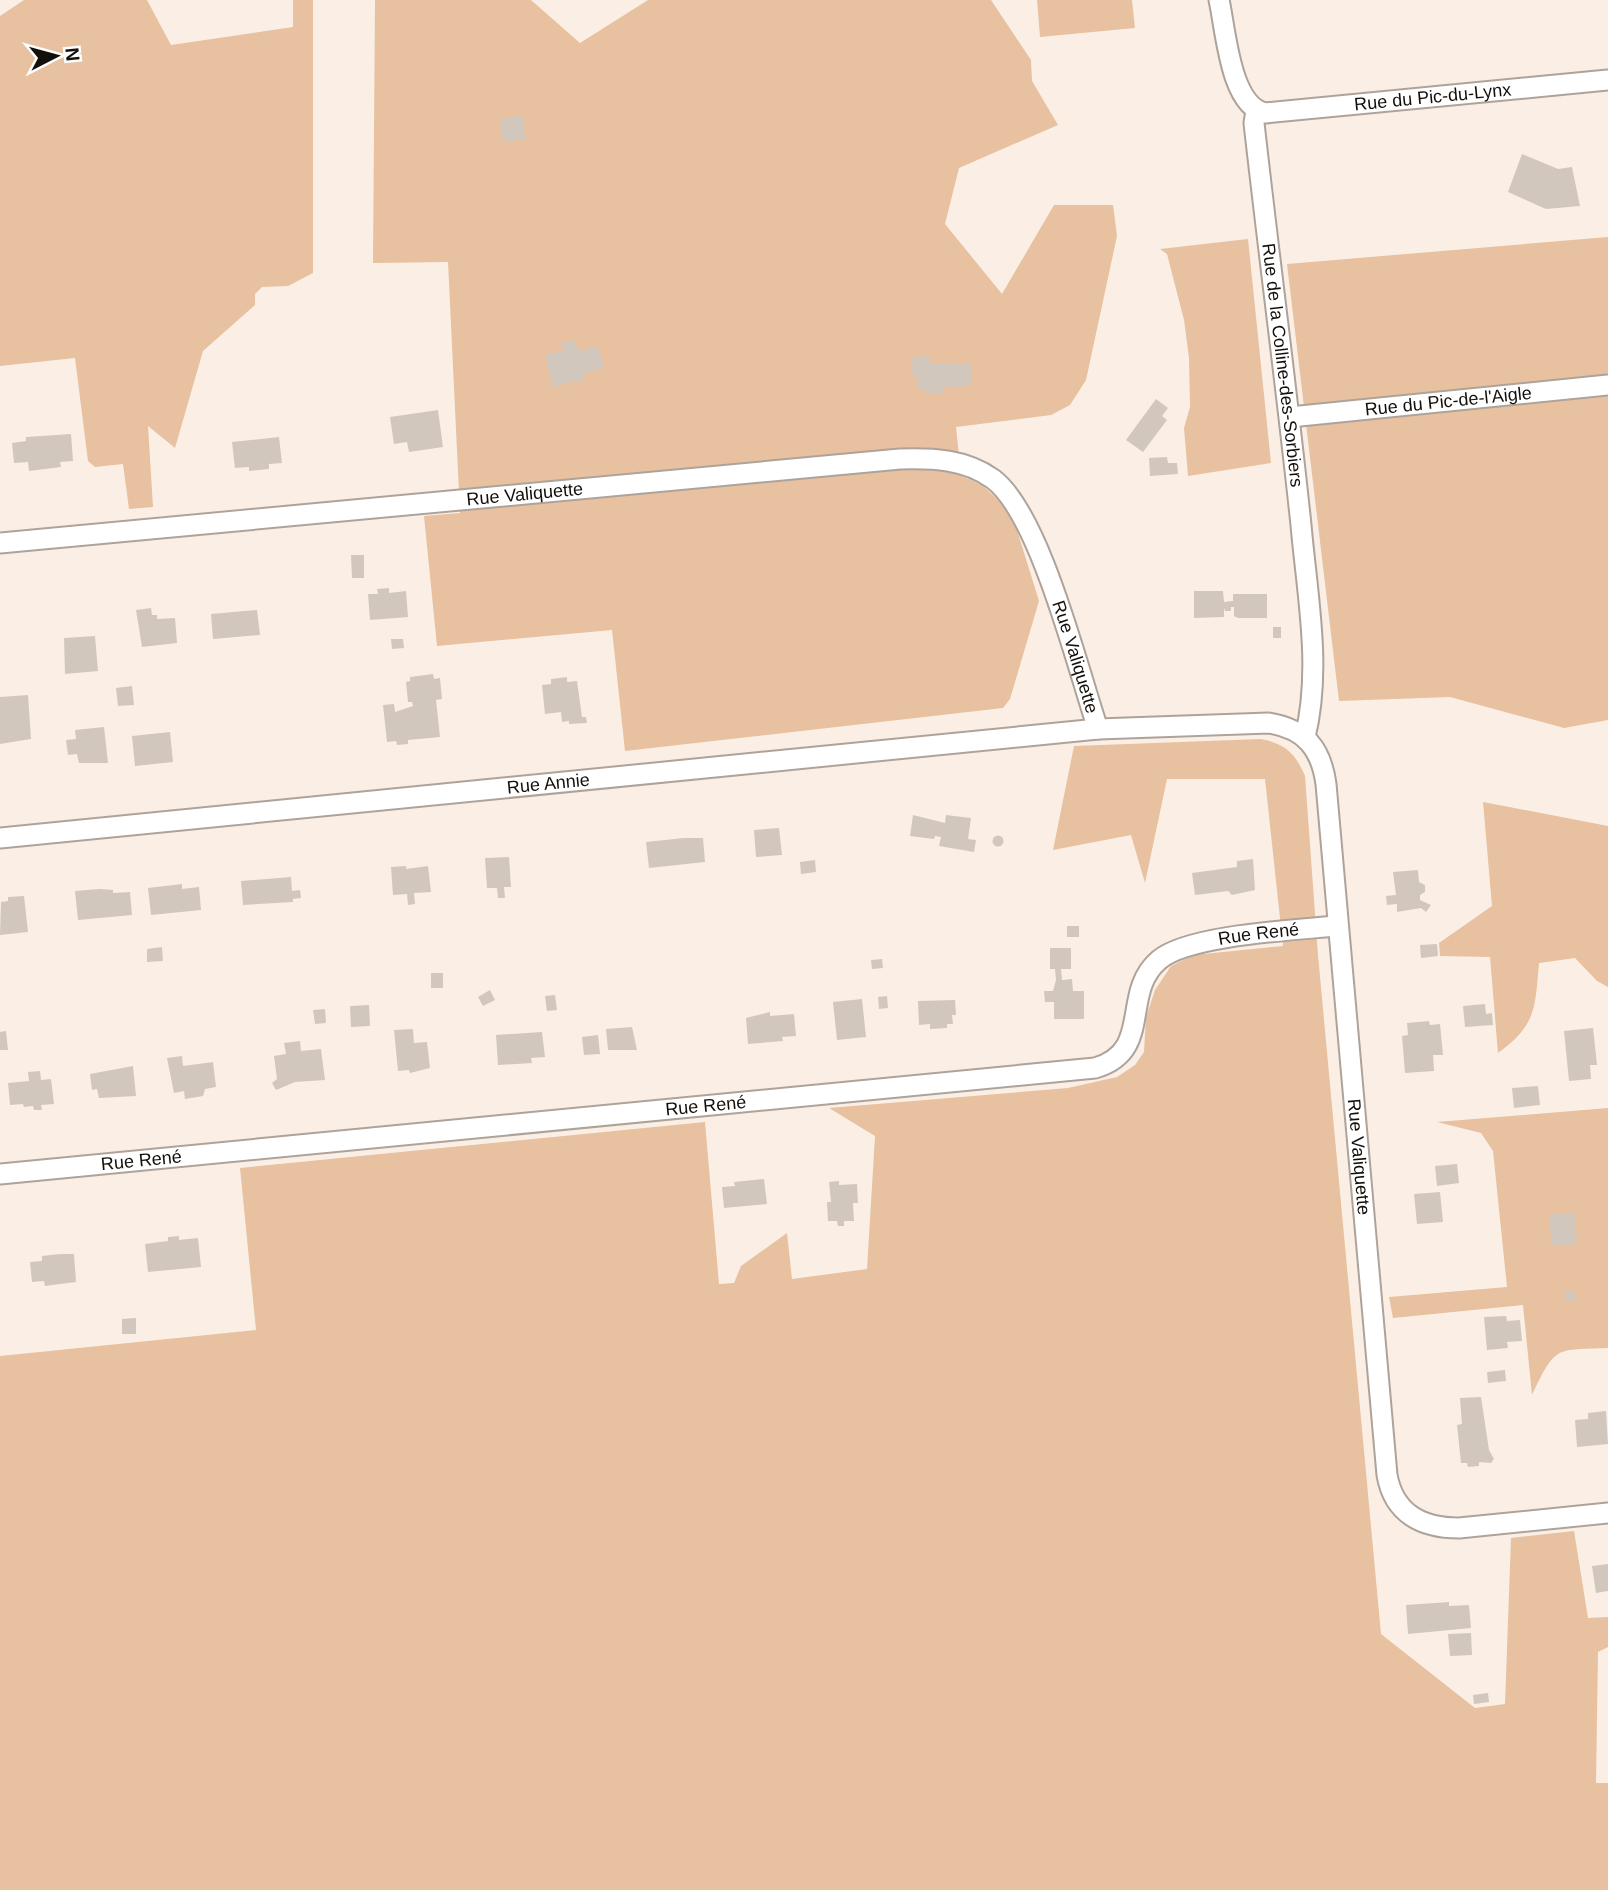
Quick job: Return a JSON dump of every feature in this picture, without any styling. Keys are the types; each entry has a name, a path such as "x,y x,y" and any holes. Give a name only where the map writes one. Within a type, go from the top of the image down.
{"street":[{"path":"1219,0 1239,89 1256,111"},
{"name":"Rue du Pic-du-Lynx","path":"1256,111 1277,113 1608,80"},
{"name":"Rue de la Colline-des-Sorbiers","path":"1256,111 1254,123 1290,417 1312,665 1312,699 1306,737"},
{"name":"Rue du Pic-de-l'Aigle","path":"1290,417 1608,385"},
{"name":"Rue Valiquette","path":"0,542 900,459 941,460 969,467 993,480 1020,511 1041,556 1098,729 1269,723 1295,730 1317,749 1324,769 1336,926 1390,1490 1413,1519 1436,1527 1459,1528 1608,1513"},
{"name":"Rue Annie","path":"0,838 1098,729"},
{"name":"Rue René","path":"0,1174 1095,1068 1116,1060 1128,1044 1142,984 1153,966 1170,953 1210,941 1336,926"}],"shaded area":[{"path":"24,0 147,0 171,45 293,27 293,0 313,0 313,273 288,286 262,287 255,294 255,305 203,351 175,448 148,426 153,507 129,509 123,464 95,467 88,461 75,358 0,366 0,16"},
{"path":"375,0 531,0 580,43 648,0 991,0 1031,60 1032,81 1058,125 959,168 945,224 1002,294 1054,205 1113,205 1117,236 1086,380 1070,405 1051,415 956,427 961,476 982,485 1002,503 1017,530 1039,601 1010,699 1003,708 625,751 612,630 437,646 424,516 460,513 448,262 373,263"},
{"path":"1037,0 1132,0 1135,28 1040,37"},
{"path":"1608,237 1608,720 1564,728 1450,697 1339,701 1287,264"},
{"path":"1248,239 1271,463 1188,476 1184,428 1190,407 1189,358 1184,320 1167,254 1160,249"},
{"path":"1261,739 1289,751 1305,776 1318,955 1381,1634 1475,1708 1505,1704 1511,1538 1574,1531 1588,1618 1608,1617 1608,1647 1598,1652 1596,1783 1608,1783 1608,1890 0,1890 0,1356 256,1330 240,1168 705,1122 719,1284 734,1283 741,1266 787,1233 792,1279 867,1269 875,1136 829,1108 1068,1088 1117,1077 1135,1065 1144,1052 1146,1017 1155,990 1171,966 1194,955 1283,946 1265,779 1167,779 1145,883 1131,835 1053,850 1074,746"},
{"path":"1483,802 1608,826 1608,987 1597,981 1575,958 1539,963 1532,1014 1520,1033 1498,1053 1490,957 1440,956 1439,943 1492,906"},
{"path":"1608,1108 1608,1348 1577,1349 1559,1353 1547,1367 1532,1395 1523,1305 1393,1318 1389,1297 1507,1287 1493,1151 1481,1133 1437,1122"}],"building":[{"path":"522,115 526,139 503,142 500,119"},
{"path":"1522,154 1558,169 1572,167 1580,206 1546,209 1508,192"},
{"path":"575,340 578,351 598,346 604,368 584,373 582,383 571,381 553,388 545,355 563,351 561,343"},
{"path":"929,356 930,363 971,363 972,386 943,387 943,393 926,394 926,389 918,389 918,378 913,378 912,357"},
{"path":"1156,399 1168,408 1162,416 1167,420 1143,452 1126,440"},
{"path":"438,410 443,447 409,452 407,442 394,444 390,417"},
{"path":"71,434 73,461 60,462 61,467 29,471 28,462 14,463 12,443 26,441 26,437"},
{"path":"279,437 282,463 269,464 269,469 249,471 249,467 235,468 232,442"},
{"path":"1167,457 1168,463 1177,463 1178,474 1150,476 1149,458"},
{"path":"351,555 364,555 364,578 352,578"},
{"path":"389,588 389,593 406,591 408,617 370,620 368,594 378,594 377,589"},
{"path":"1194,591 1223,591 1224,602 1233,601 1233,594 1267,594 1267,618 1238,618 1234,616 1234,607 1231,607 1231,611 1225,611 1224,608 1224,617 1194,618"},
{"path":"151,608 152,615 157,615 157,619 175,618 177,643 142,647 136,610"},
{"path":"257,610 260,635 213,639 211,614"},
{"path":"1273,627 1281,627 1281,638 1273,638"},
{"path":"95,636 98,671 65,674 64,638"},
{"path":"391,639 403,639 404,648 392,649"},
{"path":"433,674 434,679 440,678 442,699 436,700 440,737 408,740 408,744 387,742 383,705 394,704 395,712 413,706 412,702 408,702 406,682 410,681 410,677"},
{"path":"567,677 567,682 577,681 582,717 586,717 587,723 562,722 561,712 545,714 542,685 551,684 551,679"},
{"path":"132,686 134,705 118,706 116,688"},
{"path":"28,695 31,739 0,744 0,697"},
{"path":"104,727 108,763 79,763 77,754 68,755 66,740 76,739 75,730"},
{"path":"170,732 173,762 135,766 132,736"},
{"path":"913,815 945,823 946,815 971,818 968,839 976,840 974,852 939,846 941,837 935,836 934,839 910,836"},
{"path":"779,828 782,855 756,857 754,830"},
{"path":"998,835 1004,841 998,847 992,841"},
{"path":"703,838 705,862 649,868 646,842"},
{"path":"509,857 511,887 504,887 505,898 498,898 497,888 487,888 485,858"},
{"path":"1253,859 1255,890 1232,895 1228,891 1195,895 1192,873 1237,867 1237,861"},
{"path":"815,860 816,872 801,874 800,862"},
{"path":"406,866 406,869 428,866 431,892 414,893 415,904 408,905 407,894 393,895 391,867"},
{"path":"1418,870 1419,882 1425,885 1425,892 1420,895 1420,900 1431,905 1426,912 1421,908 1397,912 1397,904 1387,905 1386,896 1396,895 1393,872"},
{"path":"291,877 292,891 300,890 301,898 293,899 293,902 243,905 241,881"},
{"path":"182,884 182,889 199,887 201,910 151,915 148,888"},
{"path":"113,890 113,893 130,892 132,915 78,920 75,891"},
{"path":"24,896 28,932 0,935 1,902 8,901 8,897"},
{"path":"1067,926 1079,926 1079,937 1067,937"},
{"path":"1437,944 1438,956 1421,958 1420,945"},
{"path":"162,947 163,961 147,962 147,949"},
{"path":"1050,948 1071,948 1071,969 1061,969 1062,980 1072,979 1073,991 1084,991 1084,1019 1054,1019 1054,1002 1045,1002 1044,991 1053,991 1056,980 1055,969 1050,969"},
{"path":"882,959 883,968 872,969 871,960"},
{"path":"431,973 443,973 443,988 431,988"},
{"path":"490,990 495,1000 483,1006 478,997"},
{"path":"555,995 557,1010 547,1011 545,996"},
{"path":"887,996 888,1008 879,1009 878,997"},
{"path":"862,999 866,1037 837,1040 833,1002"},
{"path":"955,1000 956,1015 952,1015 953,1024 947,1024 947,1028 930,1029 930,1024 919,1025 918,1001"},
{"path":"1485,1004 1486,1014 1492,1013 1493,1025 1465,1027 1463,1006"},
{"path":"369,1005 370,1026 351,1027 350,1006"},
{"path":"325,1009 326,1023 315,1024 313,1010"},
{"path":"770,1012 770,1016 794,1014 796,1036 782,1037 783,1041 748,1044 746,1018"},
{"path":"1429,1021 1430,1025 1440,1024 1443,1055 1433,1055 1434,1071 1405,1073 1402,1036 1408,1035 1407,1023"},
{"path":"632,1027 637,1050 608,1050 606,1029"},
{"path":"1593,1028 1597,1065 1590,1065 1591,1079 1569,1081 1564,1031"},
{"path":"413,1029 414,1043 427,1042 430,1068 410,1073 409,1070 398,1071 394,1030"},
{"path":"6,1031 8,1050 0,1050 0,1032"},
{"path":"542,1032 545,1057 531,1058 532,1063 498,1065 496,1035"},
{"path":"598,1035 600,1054 584,1055 582,1037"},
{"path":"300,1041 301,1051 321,1049 325,1080 295,1082 276,1090 272,1083 277,1079 274,1056 286,1054 284,1043"},
{"path":"182,1056 183,1066 213,1062 216,1087 205,1089 203,1096 185,1099 184,1091 174,1093 167,1058"},
{"path":"133,1066 136,1096 99,1098 97,1089 92,1090 90,1074"},
{"path":"40,1071 41,1080 51,1079 54,1104 41,1105 42,1110 34,1110 33,1106 24,1107 23,1104 10,1105 8,1083 29,1081 28,1072"},
{"path":"1538,1086 1540,1105 1514,1108 1512,1088"},
{"path":"1457,1164 1459,1183 1437,1186 1435,1166"},
{"path":"764,1179 767,1204 724,1208 722,1187 735,1186 734,1182"},
{"path":"839,1181 839,1185 857,1184 858,1203 853,1203 854,1221 844,1221 844,1226 838,1226 837,1221 828,1221 827,1202 831,1202 829,1182"},
{"path":"1440,1192 1443,1222 1417,1224 1414,1194"},
{"path":"1574,1212 1577,1244 1552,1246 1549,1215"},
{"path":"179,1236 179,1240 198,1238 201,1267 148,1272 145,1244 168,1241 168,1237"},
{"path":"74,1254 76,1282 45,1286 44,1281 32,1282 30,1262 42,1261 42,1256"},
{"path":"1576,1291 1577,1299 1566,1300 1565,1292"},
{"path":"1506,1316 1507,1321 1520,1320 1522,1341 1507,1342 1508,1348 1487,1350 1484,1317"},
{"path":"136,1318 136,1334 122,1334 122,1319"},
{"path":"1505,1370 1506,1381 1488,1383 1487,1372"},
{"path":"1481,1397 1489,1450 1494,1459 1491,1463 1479,1462 1479,1466 1468,1467 1467,1463 1461,1463 1457,1425 1462,1424 1460,1398"},
{"path":"1606,1411 1608,1444 1577,1447 1575,1420 1588,1419 1588,1413"},
{"path":"1608,1564 1608,1591 1596,1593 1592,1566"},
{"path":"1449,1602 1449,1606 1469,1605 1471,1628 1408,1634 1406,1605"},
{"path":"1471,1633 1472,1655 1450,1656 1448,1634"},
{"path":"1488,1693 1489,1702 1474,1704 1473,1695"}]}
